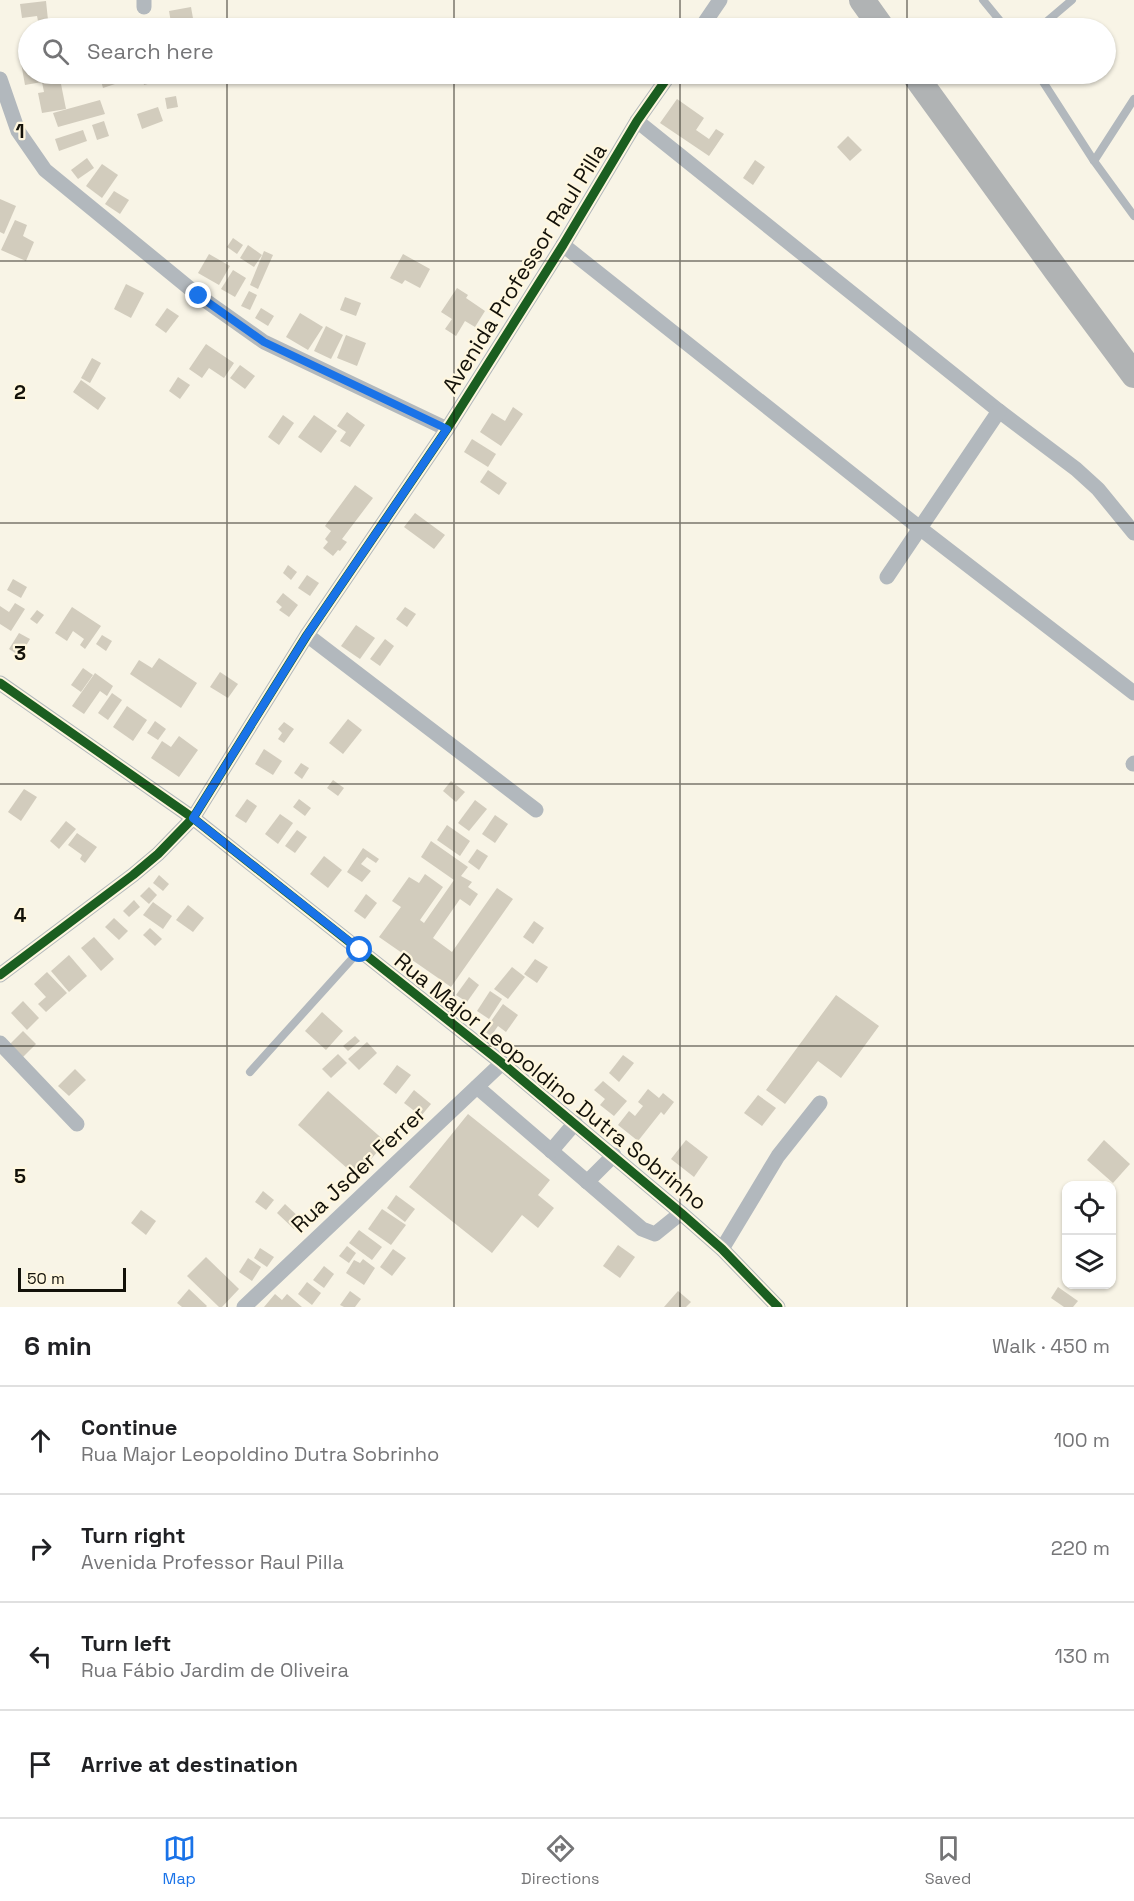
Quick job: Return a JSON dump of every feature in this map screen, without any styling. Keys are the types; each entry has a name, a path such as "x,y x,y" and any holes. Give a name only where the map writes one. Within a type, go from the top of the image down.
{"highway":[{"path":"862,0 875,18"},
{"path":"921,84 1134,375"}],"street":[{"path":"708,18 720,0"},
{"path":"0,79 18,131 45,170 199,296 264,342 447,429"},
{"name":"Avenida Professor Raul Pilla","path":"0,975 158,854 193,818 307,635 447,429 563,245 637,121 663,84"},
{"path":"637,121 999,411 1076,469 1098,489 1134,533"},
{"path":"563,245 921,529 1134,693"},
{"path":"887,577 999,411"},
{"path":"307,635 536,810"},
{"name":"Rua Major Leopoldino Dutra Sobrinho","path":"0,683 193,818 502,1063 614,1155 722,1249 778,1307"},
{"path":"0,1042 77,1124"},
{"name":"Rua Jsder Ferrer","path":"244,1307 502,1063"},
{"path":"477,1087 649,1233 655,1234 681,1213"},
{"path":"722,1249 778,1156 820,1103"},
{"path":"551,1151 575,1123"},
{"path":"587,1182 614,1155"}],"lane":[{"path":"983,0 998,18"},
{"path":"1051,18 1072,0"},
{"path":"1044,84 1094,161 1134,216"},
{"path":"1094,161 1134,99"},
{"path":"250,1072 360,950"}],"building":[{"path":"46,1 48,18 37,18 37,16 22,18 20,4"},
{"path":"191,7 193,18 170,18 169,11"},
{"path":"42,84 61,84 66,109 42,113 38,93 44,92"},
{"path":"102,84 115,84 103,88"},
{"path":"176,96 178,107 167,109 165,98"},
{"path":"677,99 704,118 696,130 709,139 716,129 724,134 709,156 660,123"},
{"path":"100,100 105,114 58,127 53,113"},
{"path":"158,107 163,121 142,129 137,114"},
{"path":"104,121 109,136 97,140 92,125"},
{"path":"83,130 87,141 59,151 55,139"},
{"path":"848,136 862,150 850,161 837,147"},
{"path":"87,158 94,168 78,179 71,170"},
{"path":"755,160 765,167 753,185 743,178"},
{"path":"102,164 118,175 102,198 86,186"},
{"path":"114,191 129,200 120,214 105,204"},
{"path":"0,199 16,206 4,234 0,232"},
{"path":"15,220 27,225 23,236 34,242 26,261 1,250"},
{"path":"233,238 243,245 237,254 227,247"},
{"path":"248,245 262,255 254,267 240,258"},
{"path":"264,251 273,255 258,289 250,285"},
{"path":"209,254 230,266 219,285 198,273"},
{"path":"403,254 430,269 420,288 405,280 402,284 390,278"},
{"path":"233,270 246,278 235,297 221,289"},
{"path":"126,284 144,293 131,318 114,309"},
{"path":"457,288 468,295 466,298 485,311 475,327 465,321 456,336 445,329 452,319 441,312"},
{"path":"249,291 257,295 250,310 241,306"},
{"path":"345,297 361,303 356,316 340,310"},
{"path":"167,308 179,316 166,333 155,325"},
{"path":"261,308 274,316 268,326 255,318"},
{"path":"300,313 323,327 308,350 286,337"},
{"path":"326,326 343,335 331,359 314,351"},
{"path":"346,335 366,343 357,366 337,358"},
{"path":"206,344 234,363 224,378 209,368 202,378 189,369"},
{"path":"92,358 101,363 90,383 81,378"},
{"path":"240,365 255,376 245,389 230,378"},
{"path":"178,377 190,385 180,399 169,391"},
{"path":"81,380 106,398 98,410 73,392"},
{"path":"513,407 523,414 501,446 480,432 492,413 505,421"},
{"path":"347,412 365,425 350,447 340,441 346,432 337,426"},
{"path":"283,415 294,423 279,445 268,437"},
{"path":"314,415 337,431 321,453 298,437"},
{"path":"472,439 496,454 488,467 464,452"},
{"path":"488,470 507,483 499,495 480,482"},
{"path":"355,485 373,498 342,539 347,542 333,556 323,548 328,542 325,539 331,531 325,526"},
{"path":"415,513 445,535 434,549 404,527"},
{"path":"288,565 297,572 291,580 283,573"},
{"path":"307,575 319,583 310,596 298,588"},
{"path":"13,579 27,587 21,598 7,590"},
{"path":"283,593 298,605 289,617 279,610 282,607 276,602"},
{"path":"15,603 25,609 11,631 0,624 0,606 9,612"},
{"path":"72,607 101,626 85,649 80,645 84,639 73,631 67,641 55,633"},
{"path":"405,607 416,614 407,627 396,619"},
{"path":"37,610 44,615 37,624 30,619"},
{"path":"356,625 375,638 360,659 341,646"},
{"path":"19,633 30,639 20,656 9,649"},
{"path":"102,635 112,641 106,651 96,644"},
{"path":"385,639 394,646 380,666 370,659"},
{"path":"159,658 197,683 181,708 130,674 139,660 152,668"},
{"path":"83,668 93,675 81,692 71,685"},
{"path":"220,672 238,684 228,698 210,687"},
{"path":"95,673 113,686 107,696 100,691 84,714 72,706"},
{"path":"112,693 122,700 108,720 98,713"},
{"path":"127,706 147,720 133,741 113,727"},
{"path":"348,719 362,730 343,754 329,743"},
{"path":"155,721 166,729 158,740 147,733"},
{"path":"284,722 294,729 284,743 278,739 282,733 278,729"},
{"path":"179,736 198,750 179,777 151,758 162,741 171,747"},
{"path":"264,749 282,761 273,775 255,764"},
{"path":"301,763 309,768 302,779 294,773"},
{"path":"333,780 344,788 338,796 327,788"},
{"path":"451,781 465,792 456,802 443,791"},
{"path":"24,789 37,797 21,821 8,812"},
{"path":"247,799 257,806 246,823 235,816"},
{"path":"299,799 311,808 305,816 293,807"},
{"path":"475,800 487,809 469,831 458,823"},
{"path":"280,814 293,823 278,844 265,834"},
{"path":"495,815 508,824 495,843 482,834"},
{"path":"66,821 76,829 59,849 50,841"},
{"path":"447,825 470,841 460,856 437,840"},
{"path":"297,830 307,837 295,853 285,846"},
{"path":"77,833 97,847 85,863 80,859 82,855 68,845"},
{"path":"431,841 468,867 461,876 472,882 468,887 478,894 470,906 460,899 433,938 452,952 497,888 513,899 451,987 379,937 401,907 392,901 409,877 419,883 425,874 443,887 420,920 424,923 454,880 421,857"},
{"path":"363,848 379,859 376,863 367,857 361,864 371,871 362,882 347,872"},
{"path":"477,849 488,856 479,870 468,862"},
{"path":"324,856 342,870 328,888 310,874"},
{"path":"159,875 169,884 163,891 153,883"},
{"path":"149,887 157,895 149,904 140,896"},
{"path":"366,894 377,903 365,919 354,911"},
{"path":"134,900 140,907 129,917 123,911"},
{"path":"153,902 172,916 163,929 143,915"},
{"path":"188,905 204,918 193,932 176,920"},
{"path":"114,918 128,931 119,940 105,927"},
{"path":"534,921 544,928 533,944 523,937"},
{"path":"150,928 162,939 155,946 143,935"},
{"path":"94,937 114,959 101,971 81,948"},
{"path":"69,955 87,976 69,992 51,971"},
{"path":"535,959 548,967 537,983 524,974"},
{"path":"512,967 525,977 508,999 494,989"},
{"path":"47,972 67,993 46,1012 38,1004 46,997 34,984"},
{"path":"469,977 479,985 467,1002 456,995"},
{"path":"490,991 502,999 489,1019 477,1011"},
{"path":"836,995 879,1026 841,1078 818,1061 785,1104 766,1090"},
{"path":"23,1001 39,1018 27,1030 11,1013"},
{"path":"503,1004 518,1015 506,1032 498,1026 491,1036 484,1031"},
{"path":"322,1012 343,1031 326,1050 305,1031"},
{"path":"23,1031 36,1044 23,1057 10,1044"},
{"path":"355,1036 360,1041 348,1051 343,1046"},
{"path":"367,1042 377,1053 359,1070 348,1059"},
{"path":"338,1054 347,1063 331,1078 322,1069"},
{"path":"623,1055 634,1063 619,1082 609,1073"},
{"path":"397,1065 411,1075 396,1094 383,1084"},
{"path":"75,1069 86,1080 69,1096 58,1086"},
{"path":"603,1081 627,1101 614,1116 600,1105 605,1099 594,1090"},
{"path":"648,1089 659,1098 663,1093 674,1102 664,1115 661,1112 638,1141 618,1125 629,1111 635,1116 643,1106 638,1102"},
{"path":"414,1090 431,1104 421,1116 404,1103"},
{"path":"328,1091 386,1142 356,1176 298,1125"},
{"path":"758,1095 776,1108 762,1126 744,1113"},
{"path":"468,1114 550,1180 538,1195 554,1208 538,1228 522,1215 492,1253 409,1187"},
{"path":"686,1140 708,1157 694,1177 671,1159"},
{"path":"1104,1140 1130,1164 1115,1181 1111,1181 1087,1160"},
{"path":"263,1191 274,1200 266,1210 255,1202"},
{"path":"396,1195 415,1209 405,1222 387,1208"},
{"path":"285,1204 302,1220 294,1229 277,1213"},
{"path":"382,1209 406,1225 391,1245 368,1229"},
{"path":"141,1210 156,1221 146,1235 131,1223"},
{"path":"359,1230 382,1247 372,1260 349,1243"},
{"path":"618,1245 635,1257 620,1278 603,1266"},
{"path":"347,1246 356,1253 349,1263 339,1256"},
{"path":"260,1248 274,1257 267,1267 254,1258"},
{"path":"393,1249 406,1258 392,1276 380,1267"},
{"path":"206,1257 239,1289 222,1307 219,1307 187,1276"},
{"path":"248,1258 261,1267 252,1281 239,1272"},
{"path":"363,1259 375,1268 364,1285 346,1273 354,1260 360,1263"},
{"path":"324,1266 334,1274 324,1288 313,1280"},
{"path":"307,1282 321,1293 312,1305 298,1294"},
{"path":"1058,1287 1078,1301 1073,1307 1064,1307 1051,1298"},
{"path":"189,1289 206,1307 182,1307 177,1303"},
{"path":"350,1291 361,1299 355,1307 340,1305"},
{"path":"678,1291 691,1302 686,1307 664,1307"},
{"path":"275,1294 282,1300 287,1294 302,1307 264,1307"}],"cycle path":[{"path":"0,975 133,875 158,854 193,818 307,635 447,429 563,245 637,121 663,84"},
{"path":"0,683 193,818 502,1063 722,1249 778,1307"}],"route":[{"path":"199,296 264,342 447,429 307,635 193,818 360,950"}]}
